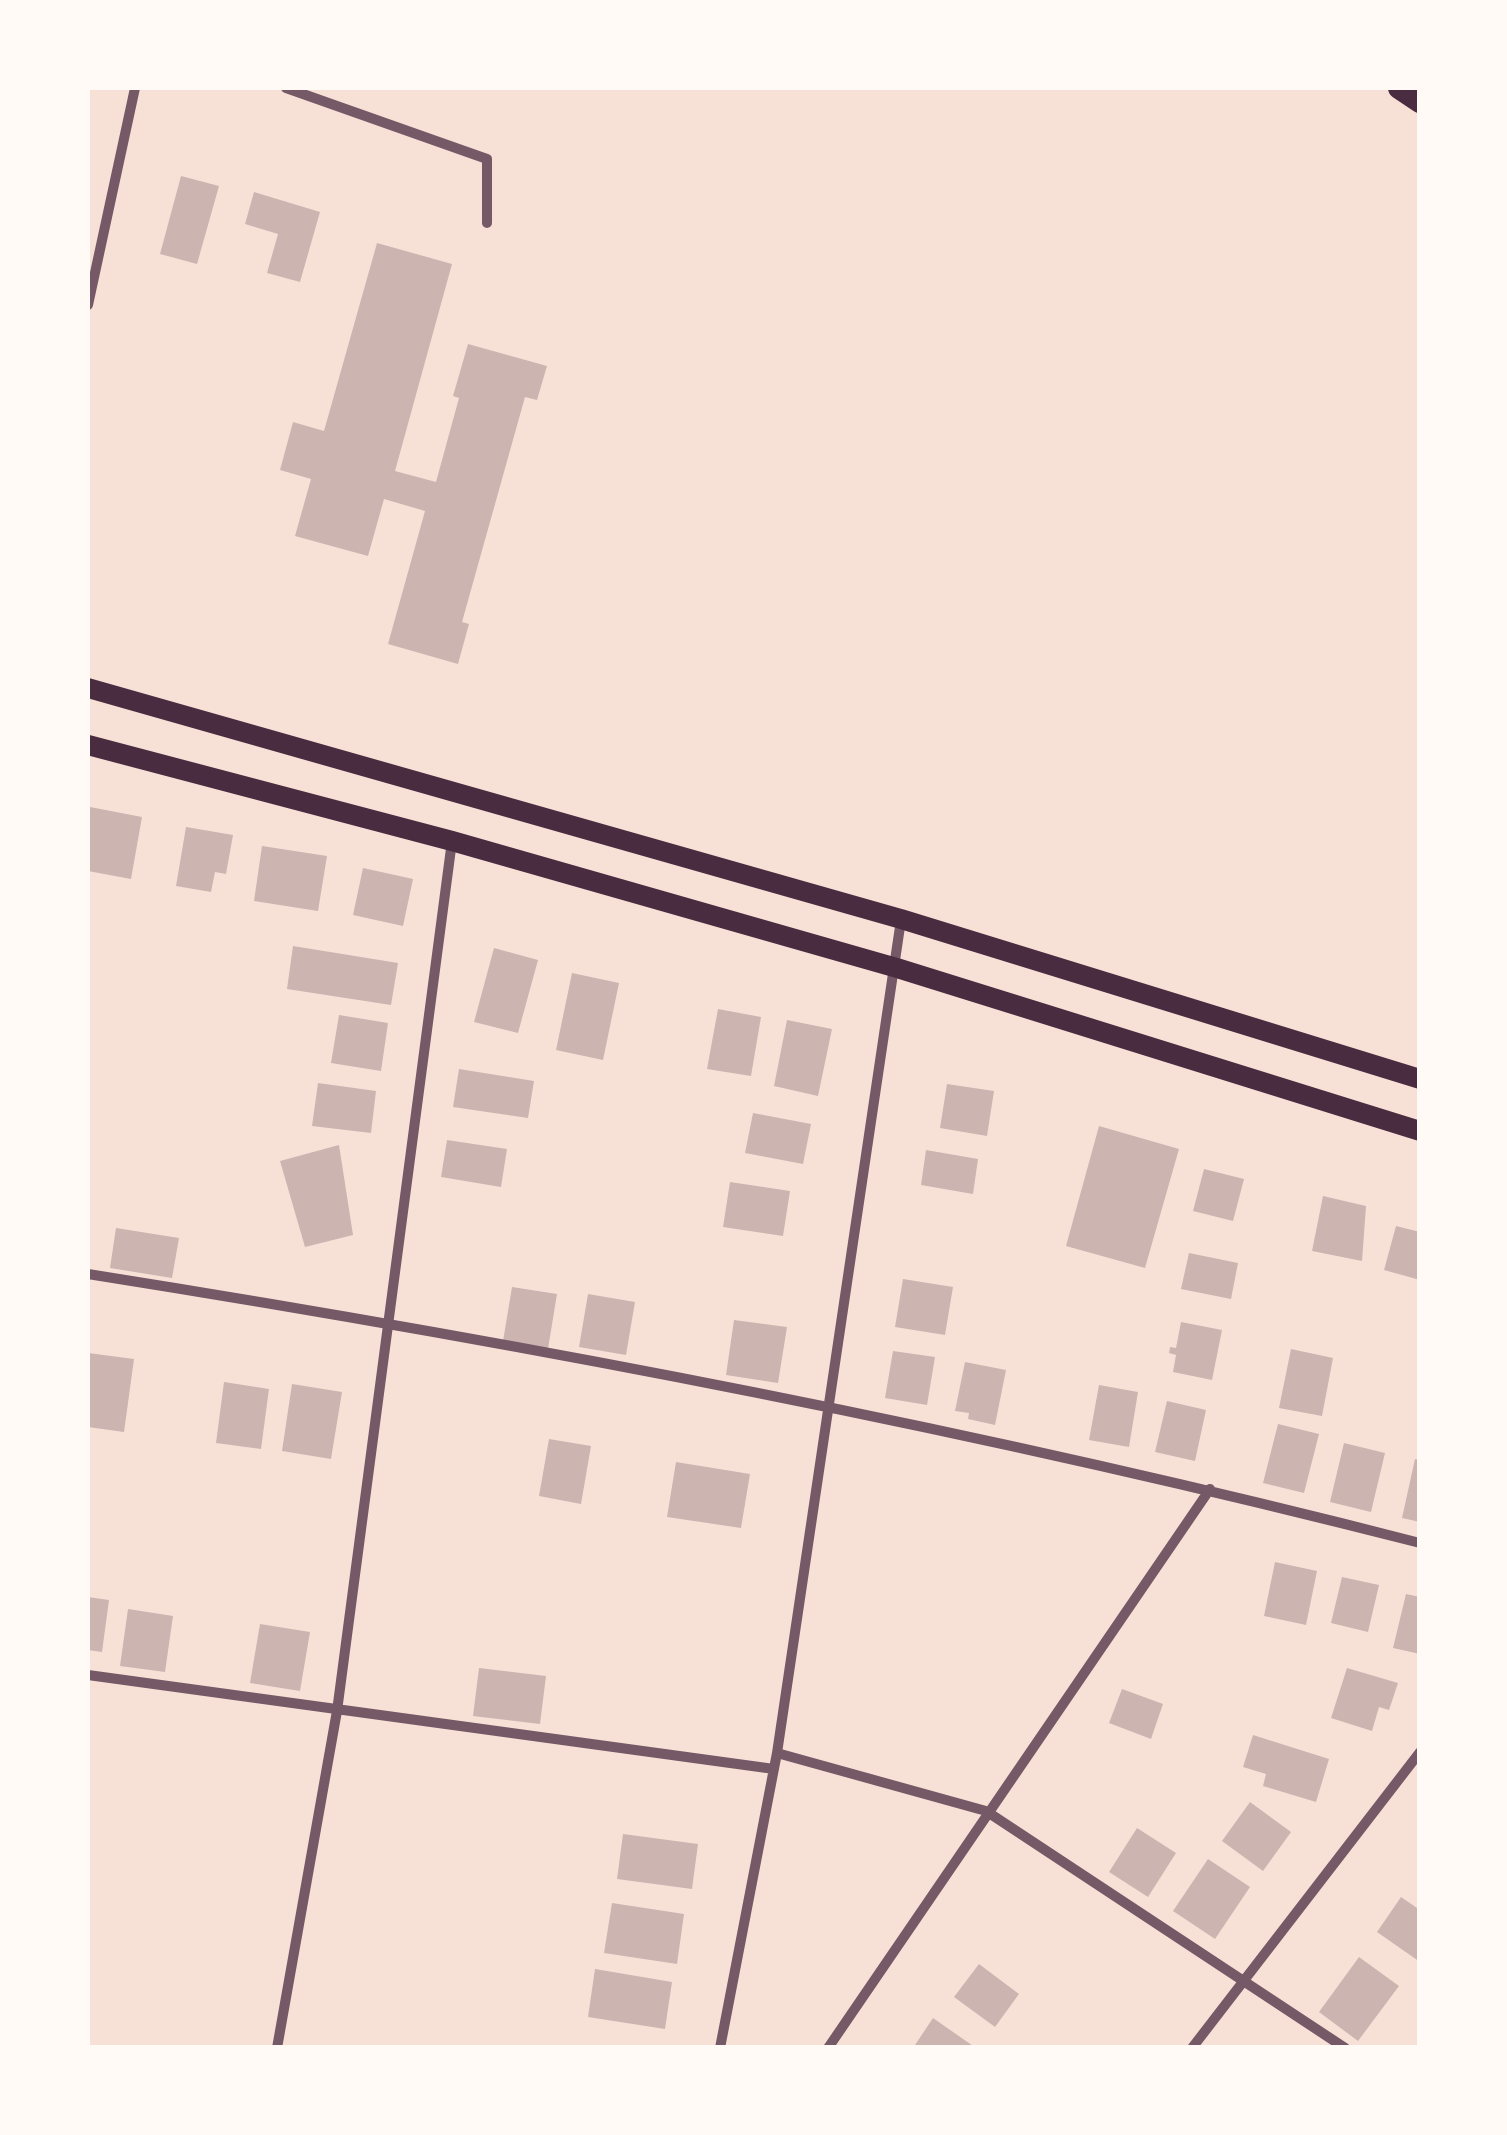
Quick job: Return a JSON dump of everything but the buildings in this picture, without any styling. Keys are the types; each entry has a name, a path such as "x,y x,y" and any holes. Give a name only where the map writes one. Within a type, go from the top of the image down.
{"highway":[{"path":"1399,88 1420,102"}],"main road":[{"path":"88,688 901,919 1420,1080"},
{"path":"88,745 452,841 896,968 1420,1131"}],"street":[{"path":"88,305 135,88"},
{"path":"286,88 487,159 487,223"},
{"path":"277,2048 338,1710 452,841"},
{"path":"720,2048 777,1753 901,919"},
{"path":"88,1274 389,1322 829,1406 1210,1489 1420,1543"},
{"path":"828,2048 986,1810 1210,1489"},
{"path":"88,1676 774,1768"},
{"path":"1192,2048 1420,1752"},
{"path":"777,1753 986,1810 1344,2048"}]}
